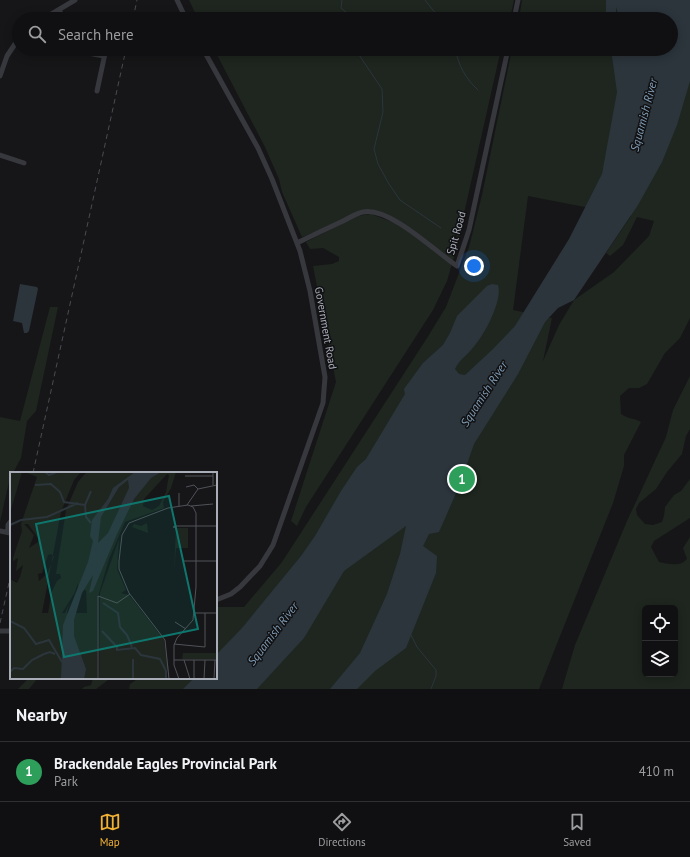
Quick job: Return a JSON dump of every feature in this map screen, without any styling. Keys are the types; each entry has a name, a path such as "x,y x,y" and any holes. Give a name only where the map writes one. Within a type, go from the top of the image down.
{"street":[{"path":"55,12 75,0"},
{"path":"177,0 183,12"},
{"path":"515,12 518,0"},
{"path":"0,76 7,56 12,48"},
{"path":"96,91 104,56"},
{"name":"Government Road","path":"207,56 258,148 297,243 310,292 325,377 323,403 273,545 260,566 240,587 231,594 217,600"},
{"name":"Spit Road","path":"297,243 359,213 373,212 388,218 422,238 457,266 469,230 506,56"},
{"path":"0,155 24,163"},
{"path":"0,531 10,533 8,525 10,522"}],"shaded area":[{"path":"189,0 514,0 511,12 195,12"},
{"path":"522,0 690,0 690,318 680,338 665,353 647,384 639,388 629,388 620,396 621,414 641,422 624,455 624,466 613,503 539,689 129,689 130,684 138,679 217,679 217,607 244,607 282,562 427,338 446,307 469,247 482,195 511,56 678,56 678,12 520,12","holes":["528,196 631,216 606,253 610,256 623,245 637,217 654,221 649,236 614,272 574,300 559,325 543,361 552,318 513,310"]},
{"path":"218,56 499,56 465,209 452,244 464,223 447,281 433,310 306,507 297,526 291,521 336,382 313,266 332,264 339,261 339,257 323,248 310,249 306,242 357,216 371,214 395,223 433,244 403,224 370,210 302,237 282,192 279,179 265,147"},
{"path":"50,307 58,307 36,411 27,421 21,458 14,472 10,472 0,522 0,417 20,421"},
{"path":"690,376 690,429 686,436 682,454 667,472 656,489 639,503 636,509 637,515 645,524 653,525 662,522 665,507 674,495 681,491 690,479 690,518 654,541 651,547 659,562 666,564 678,564 687,559 683,548 690,537 690,689 562,689 575,645 627,521 666,437 673,410"},
{"path":"28,679 37,679 29,689 18,689"},
{"path":"93,679 108,680 96,689 82,689 91,685"}],"water":[{"name":"Squamish River","path":"606,0 690,0 690,81 677,125 662,162 638,205 574,300 558,308 545,322 518,374 474,444 460,484 439,532 429,534 423,546 437,556 436,573 406,648 375,671 357,689 330,689 360,653 387,594 400,554 406,526 344,571 304,638 257,689 183,689 193,679 217,679 217,654 242,628 301,556 357,467 366,459 405,394 404,389 423,363 443,345 457,316 487,286 492,284 498,285 498,300 491,319 476,344 460,361 455,369 459,374 465,375 515,326 569,239 602,174 617,92 612,56 678,56 678,12 618,12 616,7 616,12 606,12"},
{"path":"20,284 37,287 38,289 29,331 27,333 24,333 22,323 13,321"}],"waterway":[{"path":"342,0 341,8 346,12"},
{"path":"425,0 434,12"},
{"path":"360,56 382,89 383,112 374,149 378,164 400,200 441,228"},
{"path":"457,56 469,81 478,90"},
{"path":"411,635 417,647 436,670 436,676 431,689"}],"railway":[{"path":"134,12 137,0"},
{"path":"33,472 124,56"},
{"path":"0,623 10,578"}],"place":[{"name":"Brackendale Eagles Provincial Park","path":"462,479"}]}
